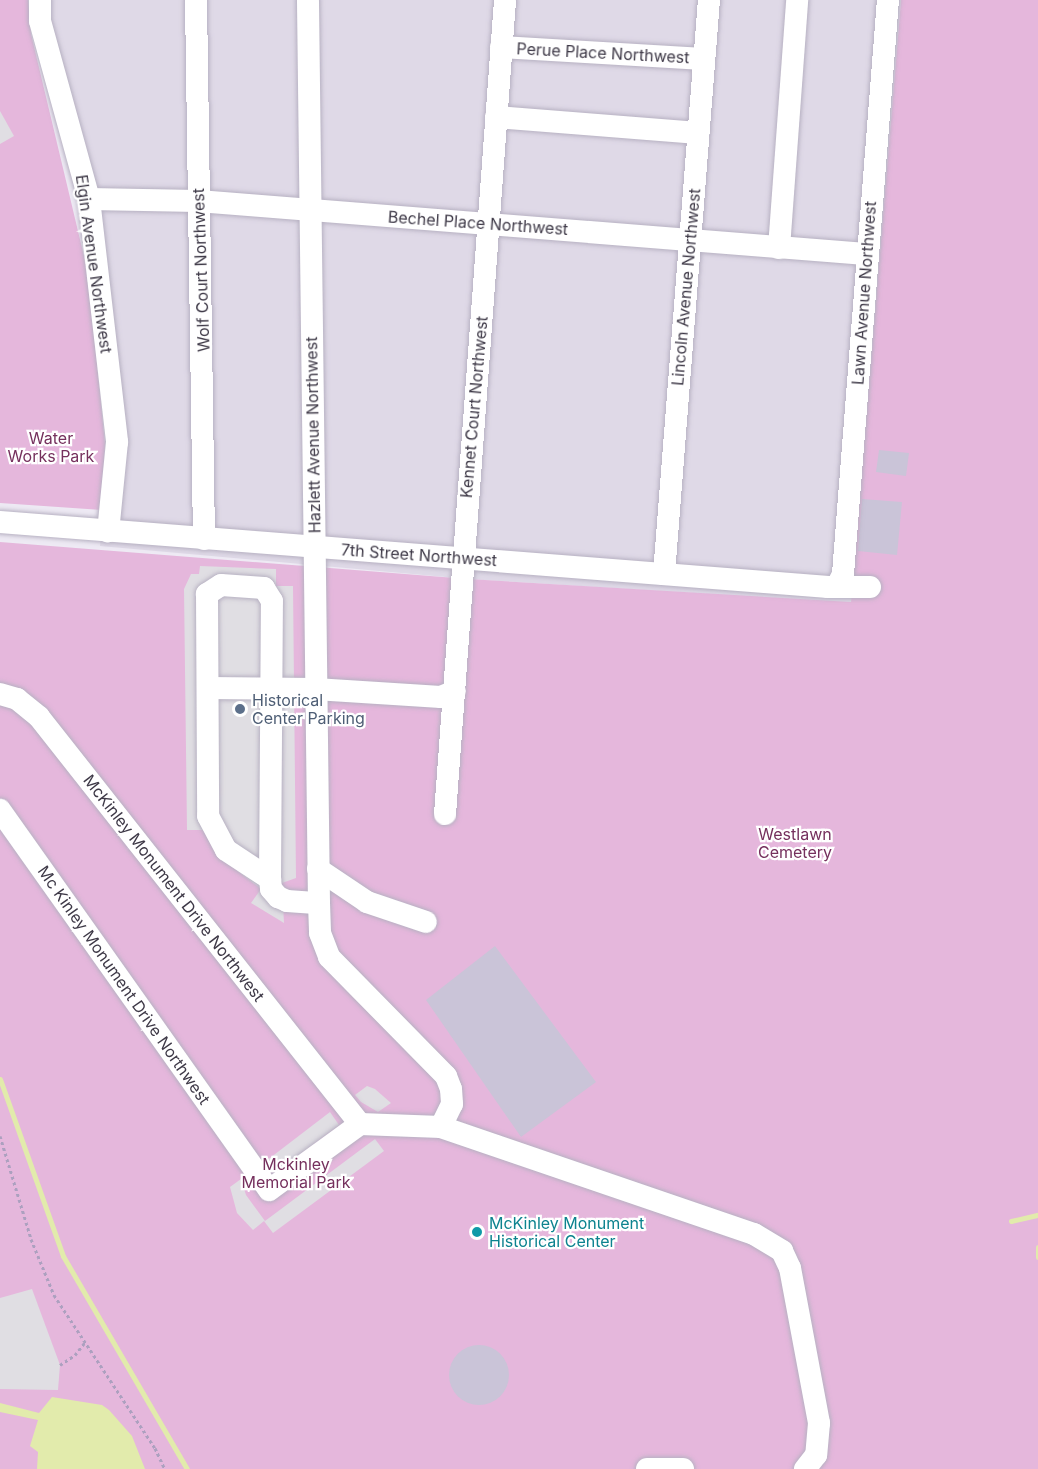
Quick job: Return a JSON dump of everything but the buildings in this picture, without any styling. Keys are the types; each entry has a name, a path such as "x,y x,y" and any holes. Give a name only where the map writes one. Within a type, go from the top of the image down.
{"street":[{"name":"Elgin Avenue Northwest","path":"39,0 40,21 89,199 117,442 108,532"},
{"name":"Wolf Court Northwest","path":"196,0 204,539"},
{"name":"Hazlett Avenue Northwest","path":"308,0 315,689 320,933 329,957 446,1076 452,1104 441,1127"},
{"name":"Kennet Court Northwest","path":"445,814 455,691 462,558 505,0"},
{"name":"Lincoln Avenue Northwest","path":"664,574 709,0"},
{"path":"778,248 796,0"},
{"name":"Lawn Avenue Northwest","path":"838,584 843,574 866,254 888,0"},
{"name":"Perue Place Northwest","path":"501,46 704,59"},
{"path":"496,117 698,133"},
{"name":"Bechel Place Northwest","path":"89,199 198,201 866,254"},
{"name":"7th Street Northwest","path":"0,522 828,587 838,584"},
{"path":"838,584 870,587"},
{"path":"270,879 226,850 208,816 207,594 221,585 264,588 272,601 271,889 287,901 320,903"},
{"path":"208,688 315,689 441,697 455,691"},
{"name":"McKinley Monument Drive Northwest","path":"0,694 17,699 39,717 360,1124"},
{"name":"Mc Kinley Monument Drive Northwest","path":"0,810 269,1190 360,1124"},
{"path":"318,869 367,902 426,922"},
{"path":"360,1124 441,1127 754,1234 782,1251 790,1268 819,1423 816,1455 805,1469"},
{"path":"647,1469 683,1469"}],"path":[{"path":"0,1136 31,1239 50,1286 165,1469"},
{"path":"60,1365 85,1342"}],"shaded area":[{"path":"39,0 901,0 851,603 468,579 100,546 105,444 89,199"},
{"path":"0,111 14,136 0,144"},
{"name":"Historical Center Parking","path":"200,566 276,569 276,586 293,586 296,878 282,883 284,923 251,903 261,889 235,869 205,830 187,830 184,589 191,574 199,574"},
{"path":"367,1086 375,1089 391,1103 378,1112 361,1102 355,1095"},
{"path":"330,1112 339,1125 274,1173 266,1161"},
{"path":"375,1139 384,1151 273,1233 264,1221 253,1230 237,1213 230,1187 241,1179 246,1195 265,1221"},
{"path":"32,1289 60,1365 58,1390 0,1389 0,1298"},
{"path":"52,1397 102,1405 109,1410 132,1436 145,1469 37,1469 38,1452 30,1446 38,1420 0,1412 0,1403 39,1413"}],"green space":[{"name":"Water Works Park","path":"0,0 28,0 31,34 88,273 105,444 102,510 0,503"},
{"path":"901,0 1038,0 1038,1469 0,1469 0,542 468,579 851,602"}],"waterway":[{"path":"0,1079 63,1256 187,1469"},
{"path":"1011,1221 1038,1215"},
{"path":"1038,1247 1038,1257"}],"place":[{"name":"Historical Center Parking","path":"240,709"},
{"name":"McKinley Monument Historical Center","path":"477,1232"}],"park label":[{"name":"Westlawn Cemetery","path":"795,843"},
{"name":"Mckinley Memorial Park","path":"296,1173"}]}
